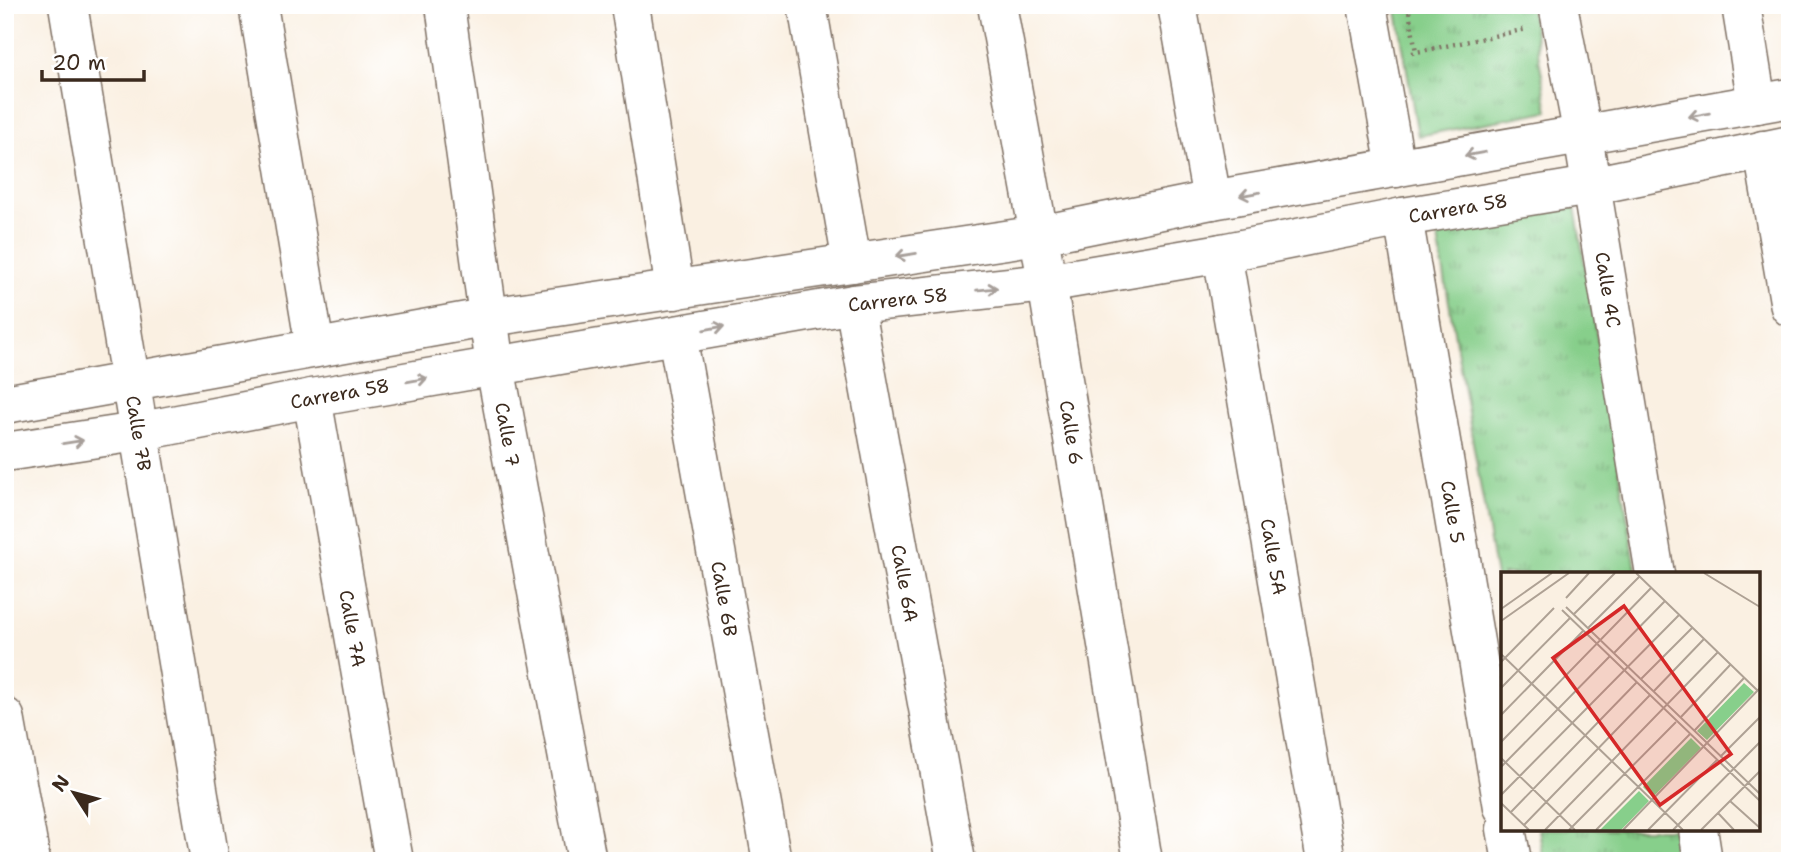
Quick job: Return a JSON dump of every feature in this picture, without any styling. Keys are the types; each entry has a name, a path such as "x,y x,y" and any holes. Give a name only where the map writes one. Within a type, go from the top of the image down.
{"street":[{"name":"Calle 7B","path":"68,5 210,861"},
{"path":"258,5 315,348"},
{"name":"Calle 7","path":"445,5 495,366 587,861"},
{"path":"630,5 675,290"},
{"path":"807,5 852,263"},
{"name":"Calle 6","path":"997,5 1039,235 1143,861"},
{"path":"1177,5 1212,200"},
{"path":"1367,5 1396,168"},
{"path":"5,404 489,317 1039,235 1212,200 1774,101 1741,5"},
{"name":"Calle 4C","path":"1559,14 1583,135 1655,572"},
{"path":"1776,148 1790,307"},
{"name":"Carrera 58","path":"5,452 137,432 312,398 854,304 1046,283 1222,253 1403,217 1590,186 1776,148"},
{"name":"Calle 5","path":"1403,217 1501,795"},
{"name":"Calle 5A","path":"1222,253 1326,861"},
{"name":"Calle 6A","path":"854,304 956,861"},
{"name":"Calle 6B","path":"677,334 772,861"},
{"name":"Calle 7A","path":"312,398 394,861"},
{"path":"5,717 31,861"},
{"path":"1506,831 1512,861"},
{"path":"1698,831 1703,861"}],"path":[{"path":"1408,5 1416,52"},
{"path":"1377,60 1559,14"}],"green space":[{"path":"1396,5 1530,5 1548,111 1418,136"},
{"path":"1575,207 1637,572 1501,572 1501,606 1437,232"},
{"path":"1539,831 1681,831 1687,861 1544,861"}]}
